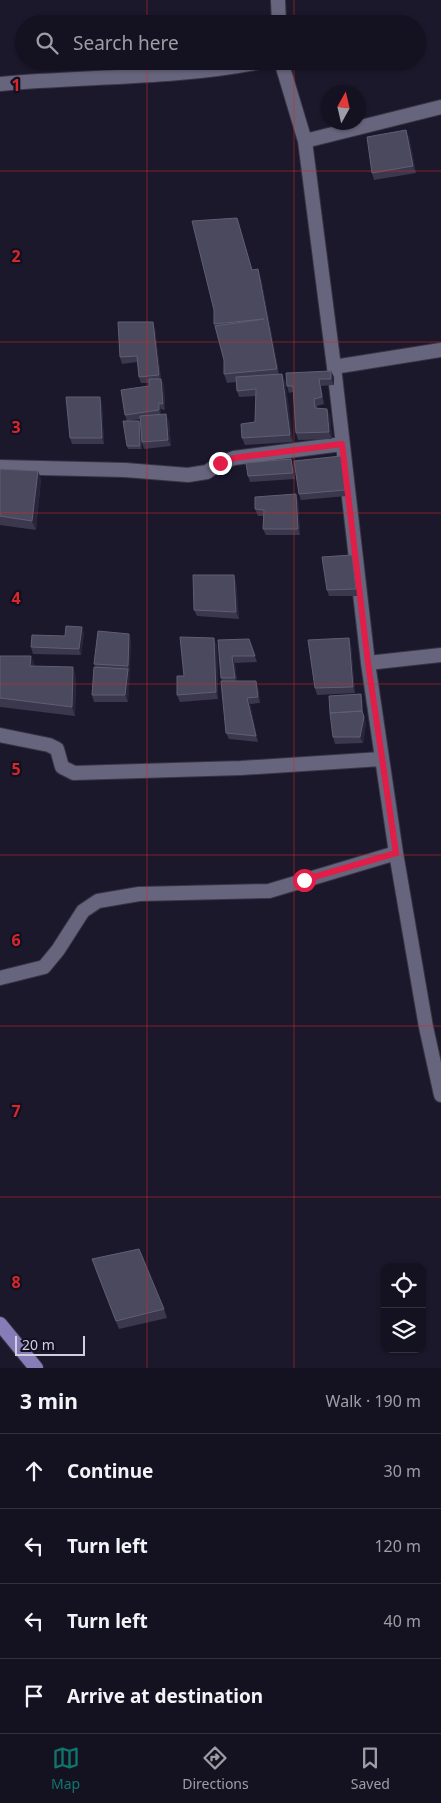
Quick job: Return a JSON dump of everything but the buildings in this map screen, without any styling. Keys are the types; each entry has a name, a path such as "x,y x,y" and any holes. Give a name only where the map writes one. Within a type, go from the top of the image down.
{"highway":[{"path":"0,1324 36,1368"}],"street":[{"path":"278,0 279,15"},
{"path":"0,84 198,70"},
{"path":"284,70 305,141 334,367 368,663 396,853 426,1027 441,1095"},
{"path":"305,141 441,107"},
{"path":"334,367 441,350"},
{"path":"0,467 125,470 188,475 207,472 220,463 234,458 342,444"},
{"path":"368,663 441,655"},
{"path":"0,735 50,745 57,749 62,767 74,774 241,768 382,758"},
{"path":"0,978 44,967 58,950 83,911 98,901 139,894 269,891 396,853"}],"route":[{"path":"220,463 234,458 342,444 368,663 396,853 304,880"}]}
